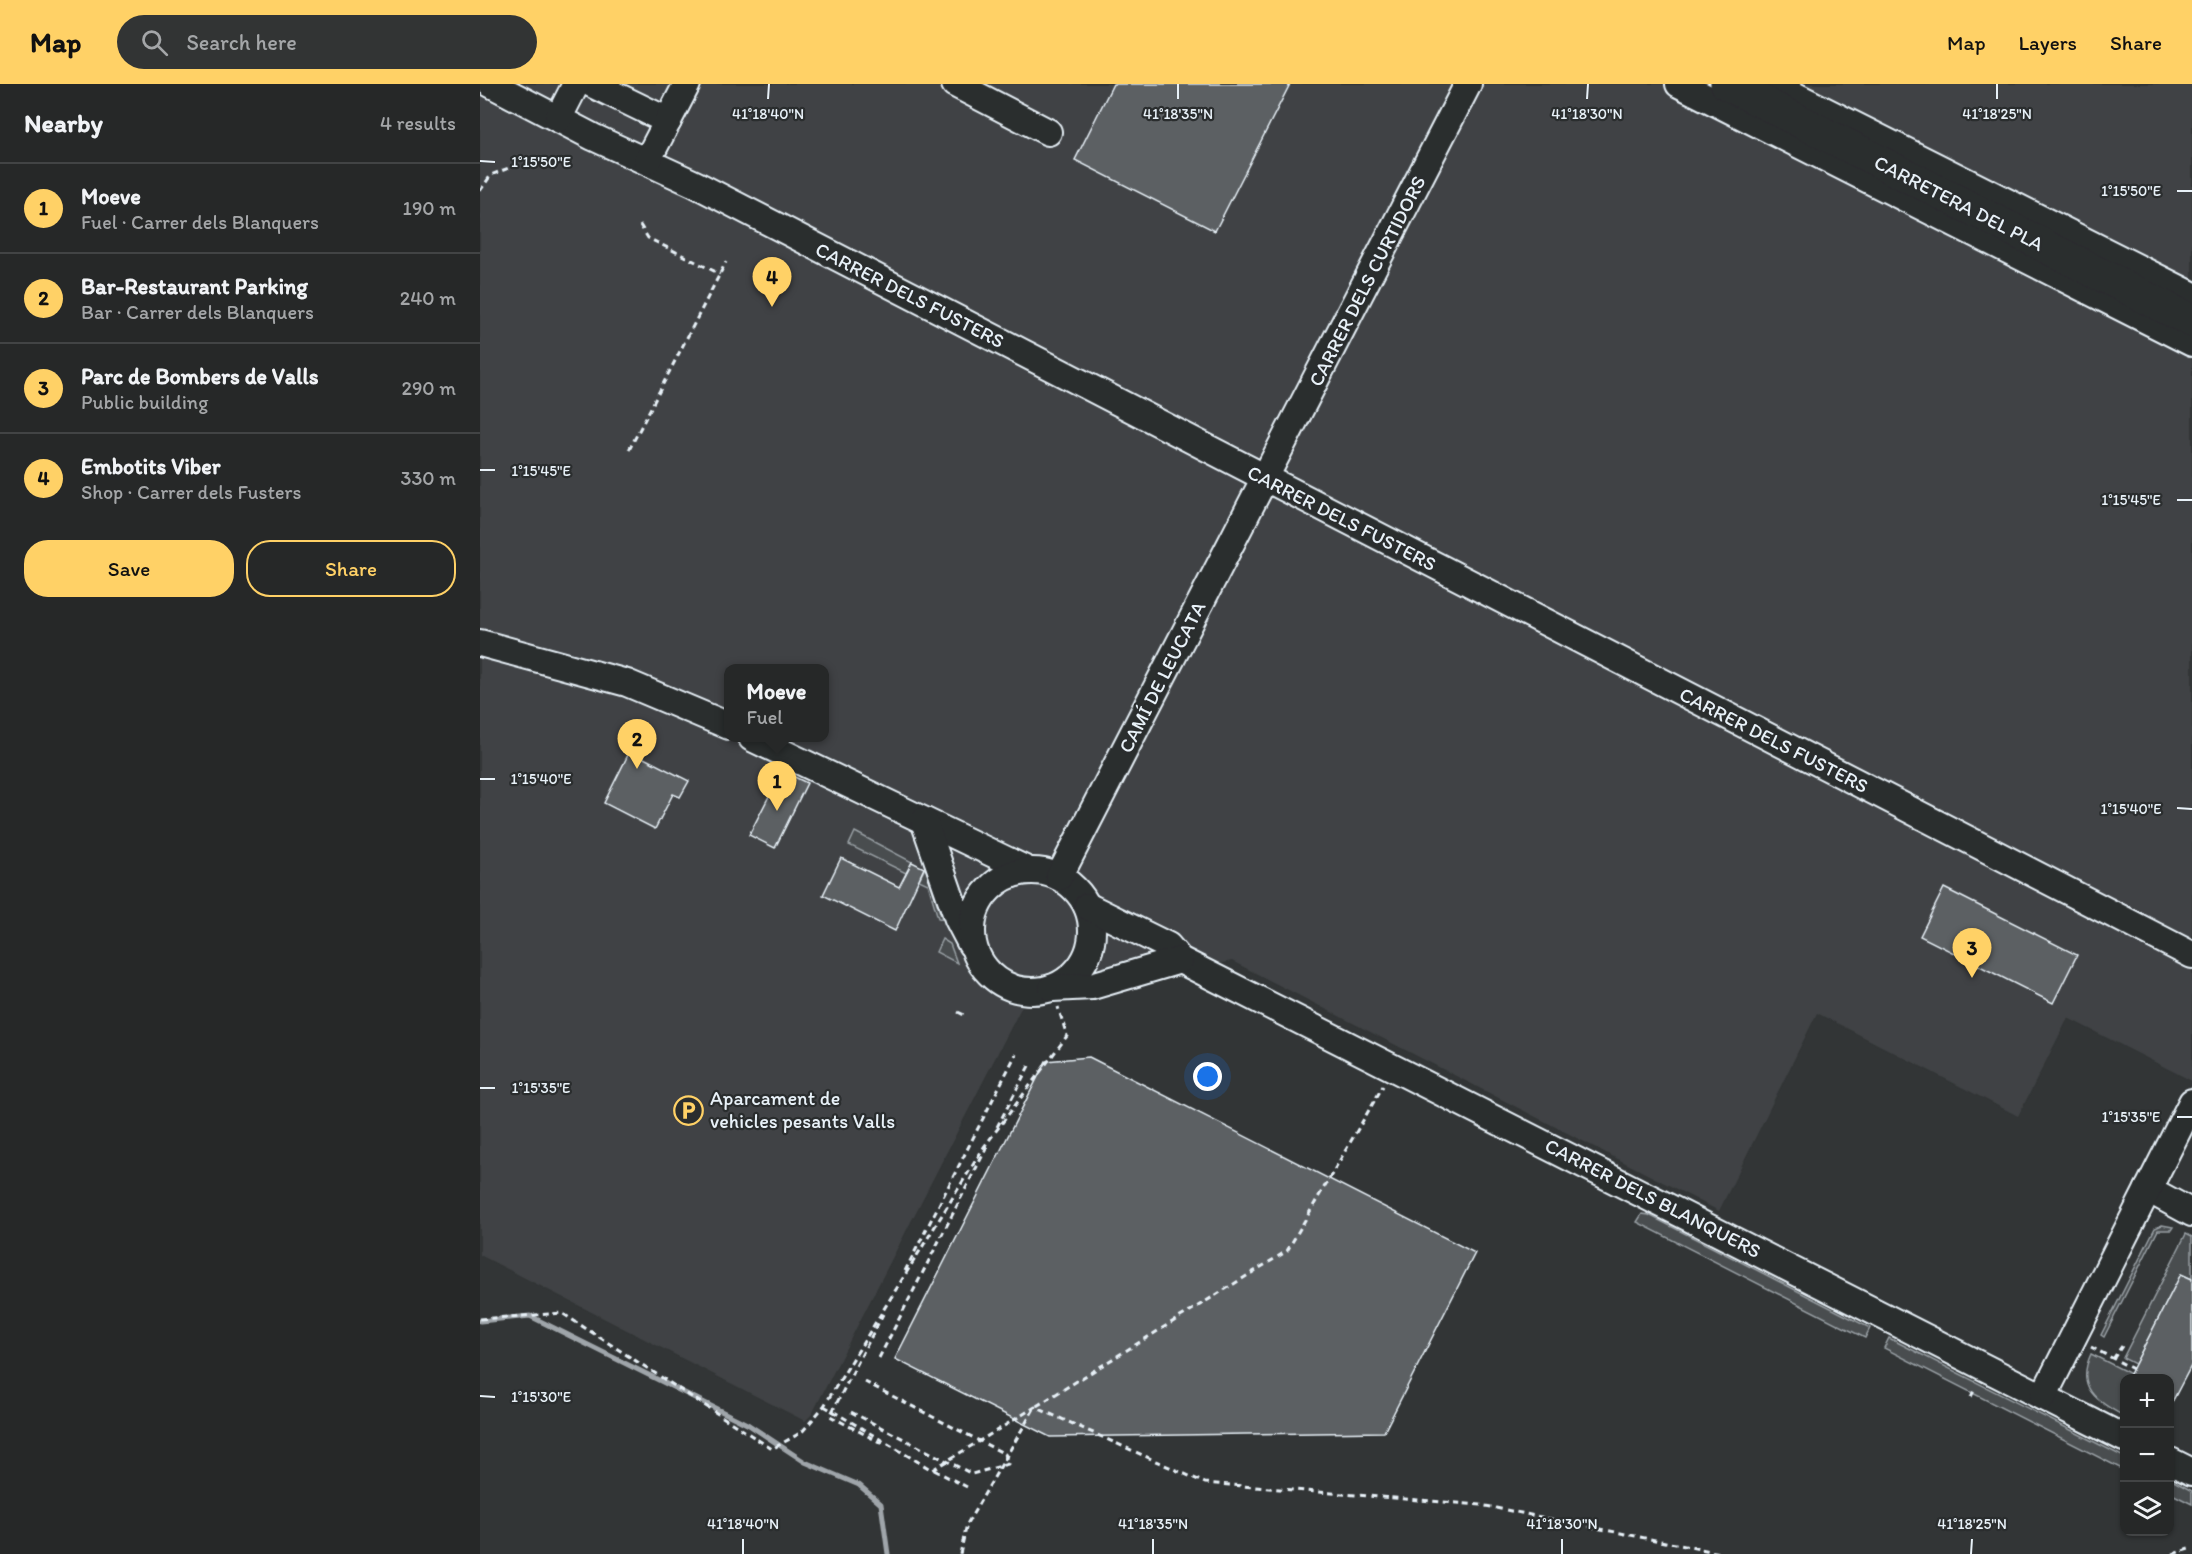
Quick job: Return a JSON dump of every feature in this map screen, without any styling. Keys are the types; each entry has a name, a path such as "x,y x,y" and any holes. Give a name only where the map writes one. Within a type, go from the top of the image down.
{"main road":[{"name":"CARRETERA DEL PLA","path":"1727,84 2192,321"}],"street":[{"name":"CARRER DELS FUSTERS","path":"491,84 647,161 2192,955"},
{"path":"558,118 576,84"},
{"path":"592,84 668,121"},
{"path":"647,161 687,84"},
{"path":"955,84 1048,132"},
{"name":"CARRER DELS CURTIDORS","path":"1265,478 1468,84"},
{"path":"1679,84 2192,343"},
{"path":"1772,84 2192,295"},
{"name":"CAMÍ DE LEUCATA","path":"1059,877 1265,478"},
{"path":"480,643 627,682 724,724"},
{"path":"760,742 1027,870"},
{"path":"924,821 958,919 990,974 1009,987 1030,991 1092,986 1180,960"},
{"path":"978,956 972,934 972,922 980,900 987,891 1005,877 1027,870 1043,871 1059,877 1076,889 1087,906 1092,938 1085,959 1071,977 1052,988"},
{"name":"CARRER DELS BLANQUERS","path":"1087,906 1168,946 1180,960 1394,1066 2120,1436"},
{"path":"2043,1397 2192,1102"},
{"path":"2148,1189 2192,1212"},
{"path":"2174,1463 2192,1472"}],"path":[{"path":"480,191 491,175 516,165"},
{"path":"640,225 648,238 720,274"},
{"path":"629,450 726,262"},
{"path":"480,1319 562,1313 772,1449 802,1432 824,1406 984,1147 1067,1036 1052,988"},
{"path":"958,1012 964,1015"},
{"path":"967,1487 830,1416 1016,1054"},
{"path":"879,1358 1031,1062"},
{"path":"824,1406 932,1470 1287,1251 1394,1066"},
{"path":"2114,1359 2122,1346"},
{"path":"2094,1349 2133,1369"},
{"path":"851,1412 972,1474 1008,1464 1005,1454 866,1382"},
{"path":"960,1554 967,1524 1035,1407"},
{"path":"1035,1407 1205,1484 1481,1505 1725,1554"},
{"path":"2173,1554 2192,1548"}],"shaded area":[{"path":"480,84 2192,84 2192,1081 2068,1018 2018,1116 1817,1013 1719,1211 1232,961 1144,978 1042,1006 1022,1006 812,1414 805,1421 480,1255"},
{"path":"855,832 912,862 906,873 849,845"},
{"path":"925,868 942,919 938,918 928,884 919,880"},
{"path":"942,939 950,944 957,963 936,952"},
{"path":"1642,1214 1649,1215 1870,1328 1865,1338 1637,1222"},
{"path":"2162,1225 2173,1227 2171,1230 2158,1230 2104,1337 2101,1335 2155,1228"},
{"path":"2186,1234 2192,1237 2192,1279 2181,1274 2135,1364 2123,1358"},
{"path":"1889,1338 2120,1455 2120,1468 1884,1348"},
{"path":"2091,1354 2131,1374 2120,1374 2120,1414 2105,1405 2091,1392 2087,1385 2087,1366"},
{"path":"2174,1481 2192,1491 2192,1504 2174,1495"}],"building":[{"path":"1113,84 1290,84 1215,231 1075,160"},
{"path":"630,751 689,781 680,797 673,794 655,829 604,803"},
{"path":"782,771 807,783 775,848 749,835"},
{"path":"841,858 899,887 912,862 924,868 895,931 823,895"},
{"path":"1944,888 2077,955 2053,1003 1920,936"},
{"path":"1089,1057 1475,1253 1384,1432 1050,1437 895,1359 1046,1061"},
{"path":"2181,1274 2192,1279 2192,1364 2174,1398 2174,1374 2130,1374"}],"waterway":[{"path":"480,1321 530,1316 749,1425 805,1462 859,1485 881,1504 888,1554"}],"place":[{"name":"Embotits Viber","path":"772,307"},
{"name":"Bar-Restaurant Parking","path":"637,769"},
{"name":"Moeve","path":"777,811"},
{"name":"Parc de Bombers de Valls","path":"1972,978"},
{"name":"Aparcament de vehicles pesants Valls","path":"689,1110"}]}
